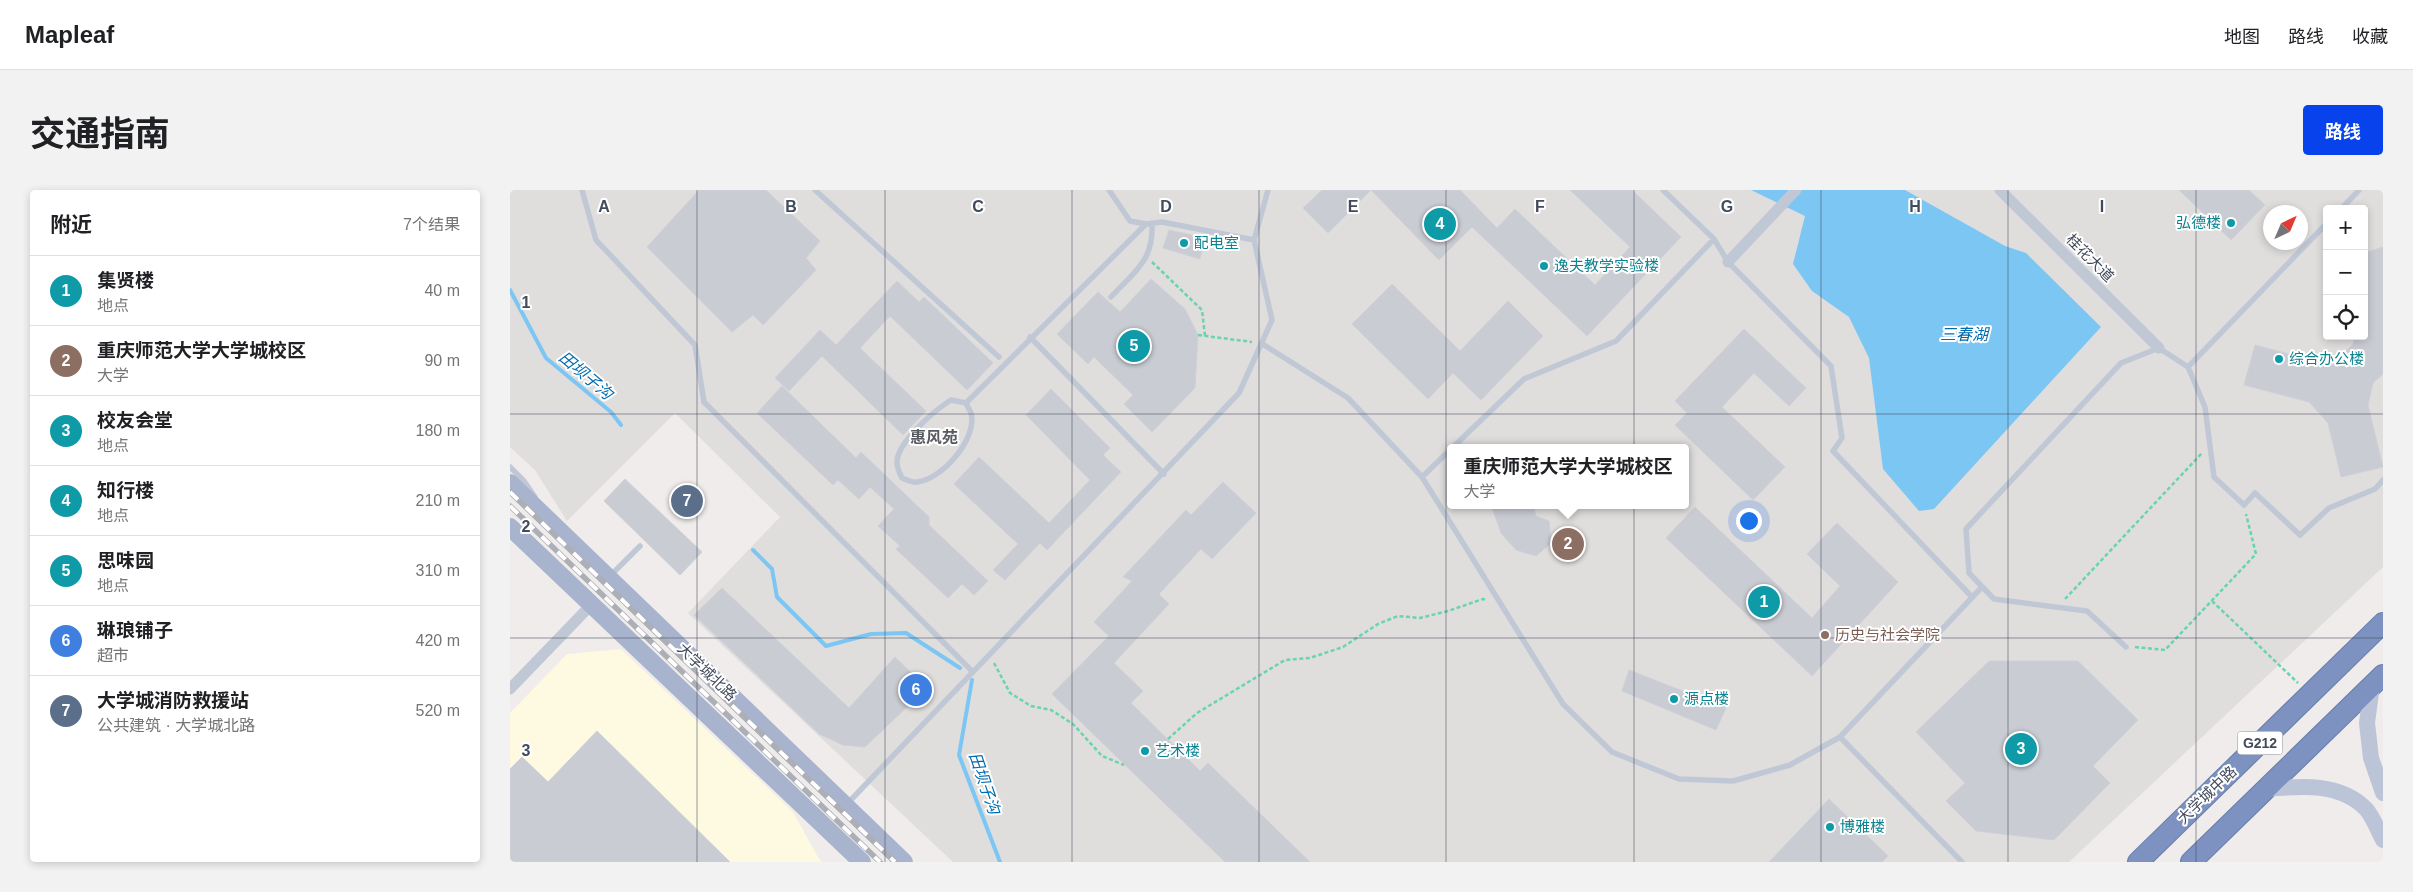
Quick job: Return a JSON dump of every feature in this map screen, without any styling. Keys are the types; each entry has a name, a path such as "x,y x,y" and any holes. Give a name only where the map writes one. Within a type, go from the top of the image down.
{"highway":[{"name":"大学城中路","path":"2138,862 2383,623"},
{"name":"G212","path":"2191,862 2378,680"}],"main road":[{"name":"大学城北路","path":"510,482 904,862"},
{"name":"大学城北路","path":"510,527 862,862"}],"street":[{"path":"1728,262 1796,190"},
{"name":"桂花大道","path":"2000,190 2159,348"},
{"path":"510,689 591,605"},
{"path":"2378,680 2367,723 2371,758 2383,793"},
{"path":"2266,788 2306,786 2328,789 2348,796 2366,810 2383,840"}],"lane":[{"path":"582,190 596,240 695,344 704,402 972,671"},
{"path":"815,190 999,357"},
{"path":"1109,190 1130,220 1149,224 1162,222 1254,240"},
{"path":"845,805 990,652 1164,474 1239,393 1272,320 1254,240 1268,190"},
{"path":"1663,190 1714,239 1728,262 1830,366 1842,438 1833,451 1972,597"},
{"path":"2345,205 2359,190"},
{"path":"1111,297 1148,257 1153,241 1149,224"},
{"path":"966,403 1030,337 1149,224"},
{"path":"2188,367 2323,227"},
{"path":"1456,444 1524,379 1616,341 1714,239"},
{"path":"1030,337 1164,474"},
{"path":"1261,343 1348,398 1422,477 1563,704 1612,752 1679,779 1733,781 1790,765 1840,738 1982,587"},
{"path":"2126,646 2087,610 1994,599 1968,573 1966,529 2121,364 2159,348 2188,367 2205,407 2214,477 2244,505 2255,492 2300,535 2329,508 2374,488 2383,480"},
{"path":"951,400 966,403 972,414 971,428 966,443 952,461 932,478 916,483 902,478 896,464 898,452 927,417 951,400"},
{"path":"1422,477 1447,453"},
{"path":"510,467 524,481 553,524"},
{"path":"510,537 540,556"},
{"path":"609,577 640,546"},
{"path":"1840,738 1962,862"}],"path":[{"path":"1148,257 1202,310 1205,336"},
{"path":"1198,335 1261,343"},
{"path":"2057,607 2210,445"},
{"path":"2126,646 2165,650 2256,554 2244,505"},
{"path":"1168,739 1196,713 1285,660 1310,658 1343,647 1378,624 1398,616 1420,618 1483,599 1503,606"},
{"path":"2212,601 2310,694"},
{"path":"990,652 998,672 1010,693 1031,706 1051,710 1073,724 1102,756 1124,765"}],"shaded area":[{"path":"510,190 2383,190 2383,567 2069,862 953,862 688,613 780,517 675,413 567,521 535,470 510,447"},
{"path":"621,649 793,812 822,862 510,862 510,713 567,654"}],"water":[{"name":"三春湖","path":"1751,190 1905,190 2005,246 2026,253 2101,327 1934,509 1919,511 1883,469 1869,358 1849,317 1812,291 1793,264 1805,216"}],"building":[{"path":"699,190 766,190 820,241 806,258 816,270 763,325 753,315 732,332 647,247"},
{"path":"1322,190 1371,190 1328,233 1303,208"},
{"name":"逸夫教学实验楼","path":"1371,190 1460,190 1497,228 1515,209 1595,285 1630,247 1570,190 1632,190 1681,237 1587,336 1472,227 1439,260"},
{"name":"弘德楼","path":"2179,190 2249,190 2265,205 2231,240"},
{"name":"配电室","path":"1169,230 1205,238 1200,259 1163,248"},
{"name":"综合办公楼","path":"2383,247 2383,374 2373,383 2368,405 2383,467 2341,477 2328,423 2309,402 2244,385 2255,345 2319,362 2342,356 2353,344 2354,340 2368,340 2368,252"},
{"path":"1151,279 1185,309 1198,335 1195,388 1152,432 1124,404 1133,395 1094,357 1088,364 1057,334 1098,292 1120,312"},
{"path":"897,281 919,302 924,297 993,363 967,390 890,316 860,348 926,411 903,435 822,356 789,391 775,378 820,330 836,345"},
{"path":"1392,284 1460,351 1508,301 1543,336 1481,400 1453,373 1428,399 1352,324"},
{"path":"1744,329 1806,388 1789,406 1754,373 1722,407 1785,467 1753,500 1675,425 1687,413 1675,401"},
{"path":"782,386 856,458 861,452 929,517 929,525 988,581 974,595 962,584 948,598 896,549 900,546 878,526 894,509 870,487 859,499 838,480 833,485 757,413"},
{"path":"1051,389 1110,448 1103,455 1121,472 1047,550 1040,543 1005,580 993,570 1018,544 954,484 979,457 1049,523 1090,480 1026,415"},
{"path":"625,479 702,552 680,575 604,501"},
{"name":"艺术楼","path":"1223,482 1256,513 1212,559 1201,549 1159,594 1169,604 1114,663 1143,691 1131,703 1200,771 1208,763 1310,862 1225,862 1052,694 1109,636 1094,622 1132,581 1123,577 1186,510 1191,515"},
{"path":"1695,507 1812,618 1840,586 1807,554 1837,523 1898,582 1812,676 1666,538"},
{"path":"1492,509 1534,509 1536,516 1549,521 1551,543 1536,556 1516,550 1501,533"},
{"path":"722,588 849,708 895,657 927,688 865,747 843,745 819,734 694,615"},
{"path":"1989,661 2078,661 2138,720 2093,766 2110,783 2054,840 1976,831 1946,801 1965,783 1916,732"},
{"name":"源点楼","path":"1629,670 1726,708 1716,730 1622,691"},
{"path":"597,731 730,862 510,862 510,769 522,757 548,782"},
{"name":"博雅楼","path":"1829,799 1888,856 1882,862 1769,862"}],"waterway":[{"name":"田坝子沟","path":"510,290 546,358 611,412 621,425"},
{"name":"田坝子沟","path":"753,550 772,569 777,597 826,646 871,634 906,633 960,668"},
{"name":"田坝子沟","path":"972,680 959,755 1000,862"}],"railway":[{"path":"510,492 895,862"},
{"path":"510,506 880,862"}],"place":[{"name":"弘德楼","path":"2231,223"},
{"name":"知行楼","path":"1440,224"},
{"name":"配电室","path":"1184,243"},
{"name":"逸夫教学实验楼","path":"1544,266"},
{"name":"思味园","path":"1134,346"},
{"name":"综合办公楼","path":"2279,359"},
{"name":"大学城消防救援站","path":"687,501"},
{"name":"重庆师范大学大学城校区","path":"1568,544"},
{"name":"集贤楼","path":"1764,602"},
{"name":"历史与社会学院","path":"1825,635"},
{"name":"琳琅铺子","path":"916,690"},
{"name":"源点楼","path":"1674,699"},
{"name":"校友会堂","path":"2021,749"},
{"name":"艺术楼","path":"1145,751"},
{"name":"博雅楼","path":"1830,827"}],"district":[{"name":"惠风苑","path":"934,437"}]}
